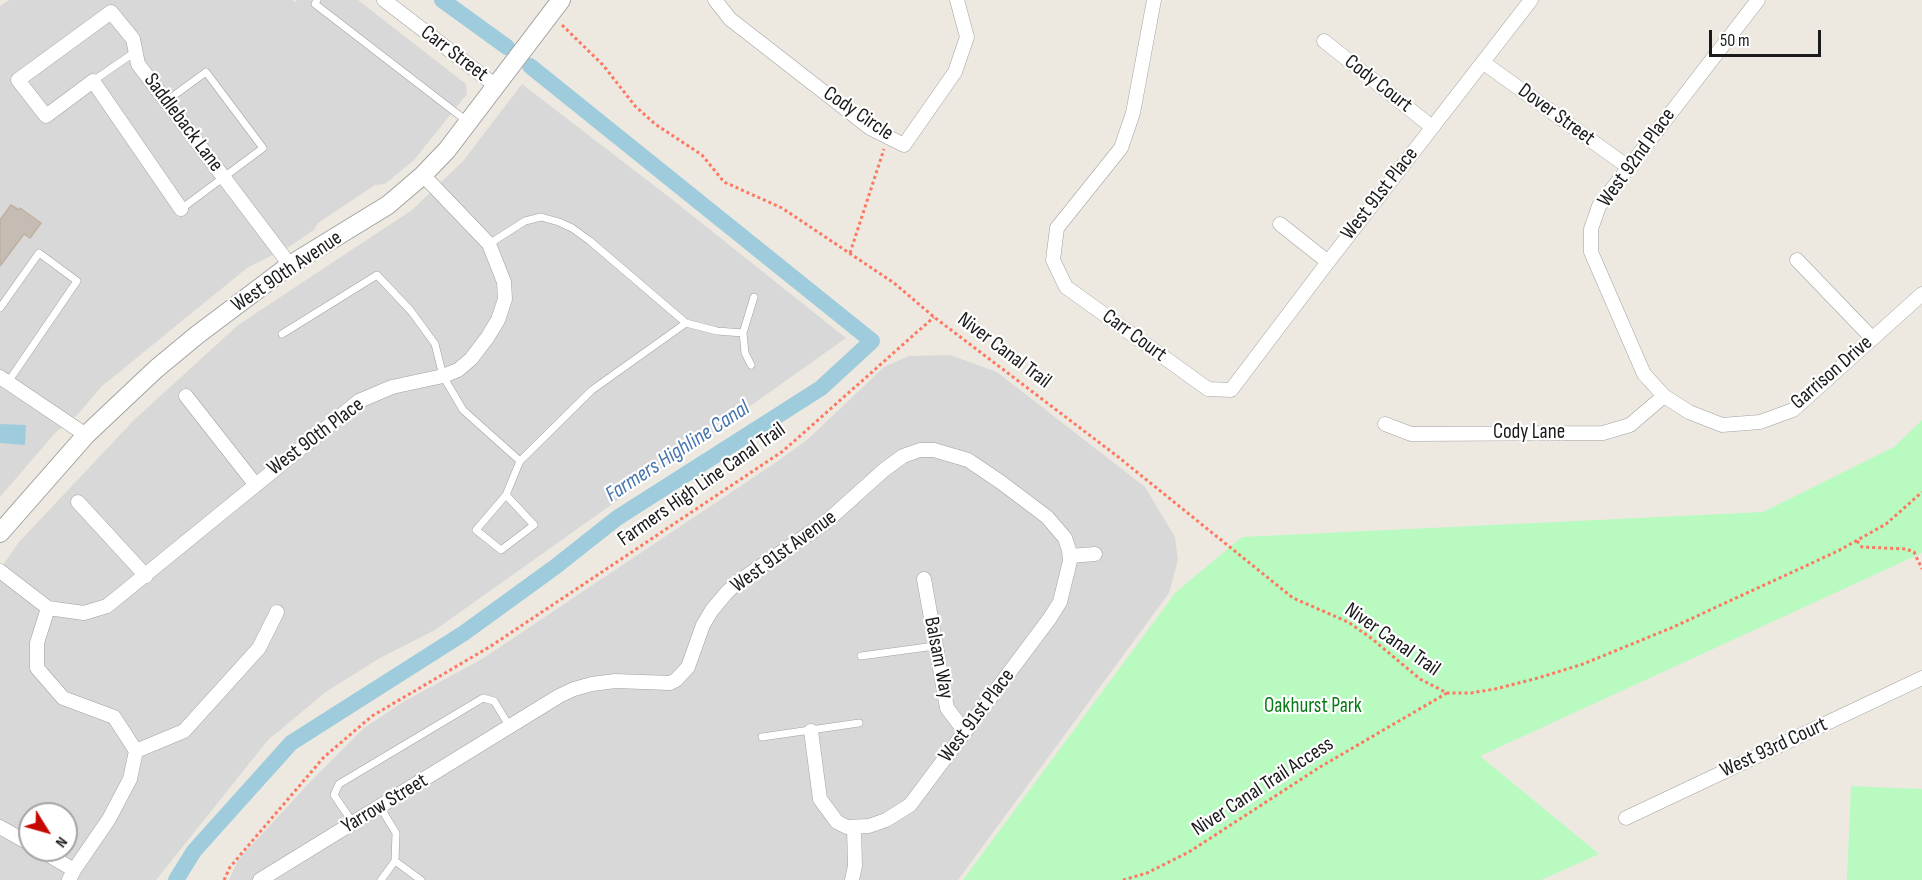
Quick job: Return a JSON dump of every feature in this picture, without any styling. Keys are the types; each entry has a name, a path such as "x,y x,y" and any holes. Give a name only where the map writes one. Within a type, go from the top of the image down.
{"street":[{"name":"Carr Street","path":"384,0 496,86"},
{"name":"West 90th Avenue","path":"0,533 86,435 156,369 197,335 290,266 388,205 423,175 447,150 561,0"},
{"name":"Cody Circle","path":"715,0 730,19 870,128 904,145 955,72 967,38 957,0"},
{"name":"Carr Court","path":"1154,0 1133,113 1121,148 1057,228 1053,260 1066,286 1208,389 1231,390"},
{"name":"West 91st Place","path":"1231,390 1532,0"},
{"name":"West 92nd Place","path":"1664,396 1644,374 1591,252 1592,229 1599,206 1758,0"},
{"name":"Saddleback Lane","path":"93,81 46,116 18,80 111,12 134,39 138,64 290,266"},
{"name":"Cody Court","path":"1324,41 1432,127"},
{"name":"Dover Street","path":"1484,63 1628,167"},
{"path":"93,81 182,209"},
{"name":"West 90th Place","path":"48,609 84,613 107,606 359,401 392,387 443,376 458,370 471,359 498,321 505,299 504,282 489,244 423,175"},
{"path":"1280,224 1328,262"},
{"path":"1797,260 1872,338"},
{"name":"Garrison Drive","path":"1664,396 1689,412 1722,425 1760,422 1793,410 1922,294"},
{"path":"4,380 86,435"},
{"path":"186,396 255,484"},
{"name":"Cody Lane","path":"1385,424 1411,434 1604,433 1630,425 1664,396"},
{"name":"West 91st Avenue","path":"510,726 559,696 592,684 615,681 669,683 676,680 688,667 703,625 728,591 826,522 903,456 920,450 934,450 968,460 1002,483 1047,517 1065,538 1070,556"},
{"path":"78,502 146,576"},
{"path":"1070,556 1095,554"},
{"name":"West 91st Place","path":"855,827 869,826 886,820 910,805 1050,618 1060,602 1069,572 1070,556"},
{"path":"0,571 48,609 38,643 37,668 63,698 114,717 136,751 130,779 109,819 72,875 55,862"},
{"name":"Balsam Way","path":"924,579 946,708 965,732"},
{"path":"136,751 184,731 259,648 277,612"},
{"name":"West 93rd Court","path":"1626,818 1922,678"},
{"name":"Yarrow Street","path":"260,880 510,726"},
{"path":"811,731 819,799 837,822 855,827 855,866 852,880"},
{"path":"0,827 18,837"}],"lane":[{"path":"318,0 315,4 468,122"},
{"path":"93,81 136,52"},
{"path":"165,102 206,72 263,148 182,209"},
{"path":"489,244 525,221 542,217 559,222 590,241 686,323 743,333"},
{"path":"0,308 39,253 78,281 4,380"},
{"path":"282,334 377,275 411,311 435,344 443,376 462,410 520,461"},
{"path":"752,365 745,353 743,333 754,297"},
{"path":"506,495 534,525 501,550 476,530 506,495 520,461 592,390 686,323"},
{"path":"861,656 935,646"},
{"path":"353,823 334,795 339,784 483,698 494,701 510,726"},
{"path":"762,737 859,723"},
{"path":"380,807 396,833 395,861 381,880"},
{"path":"395,861 421,880"}],"path":[{"path":"560,23 603,65 635,106 655,124 702,155 724,182 782,208 894,283 934,317"},
{"path":"850,253 887,138"},
{"name":"Niver Canal Trail","path":"934,317 1117,456 1293,598 1347,622 1371,638 1420,679 1447,693 1471,693 1495,689 1583,664 1754,591 1857,540 1886,524 1922,492"},
{"name":"Farmers High Line Canal Trail","path":"224,880 230,867 324,757 372,716 491,646 783,451 934,317"},
{"path":"1857,540 1862,547 1906,549 1914,552 1922,569"},
{"name":"Niver Canal Trail Access","path":"1123,880 1147,873 1189,852 1320,767 1447,693"}],"shaded area":[{"path":"9,0 292,0 295,2 297,0 358,0 466,84 467,94 414,160 385,184 375,185 318,223 314,230 287,248 247,268 101,387 78,414 56,432 0,497 0,6"},
{"path":"522,84 846,338 435,630 380,658 327,691 268,740 156,880 0,880 0,569 19,542 134,420 238,325 412,210 463,161"},
{"path":"950,355 997,372 1145,487 1175,537 1178,560 1169,593 958,880 229,880 238,860 364,728 403,702 482,659 778,461 808,439 884,367 909,356"}],"green space":[{"name":"Oakhurst Park","path":"1922,420 1922,553 1480,756 1599,854 1541,880 963,880 1176,592 1242,537 1763,512 1894,447"},
{"path":"1851,786 1922,789 1922,880 1847,880"}],"water":[{"path":"0,424 26,425 25,445 0,443"}],"building":[{"path":"11,205 19,210 20,208 41,223 30,238 24,234 0,266 0,220"}],"waterway":[{"name":"Farmers Highline Canal","path":"442,0 507,47"},
{"name":"Farmers Highline Canal","path":"176,880 194,851 291,743 464,633 555,567 617,518 821,388 872,341 530,66"}]}
